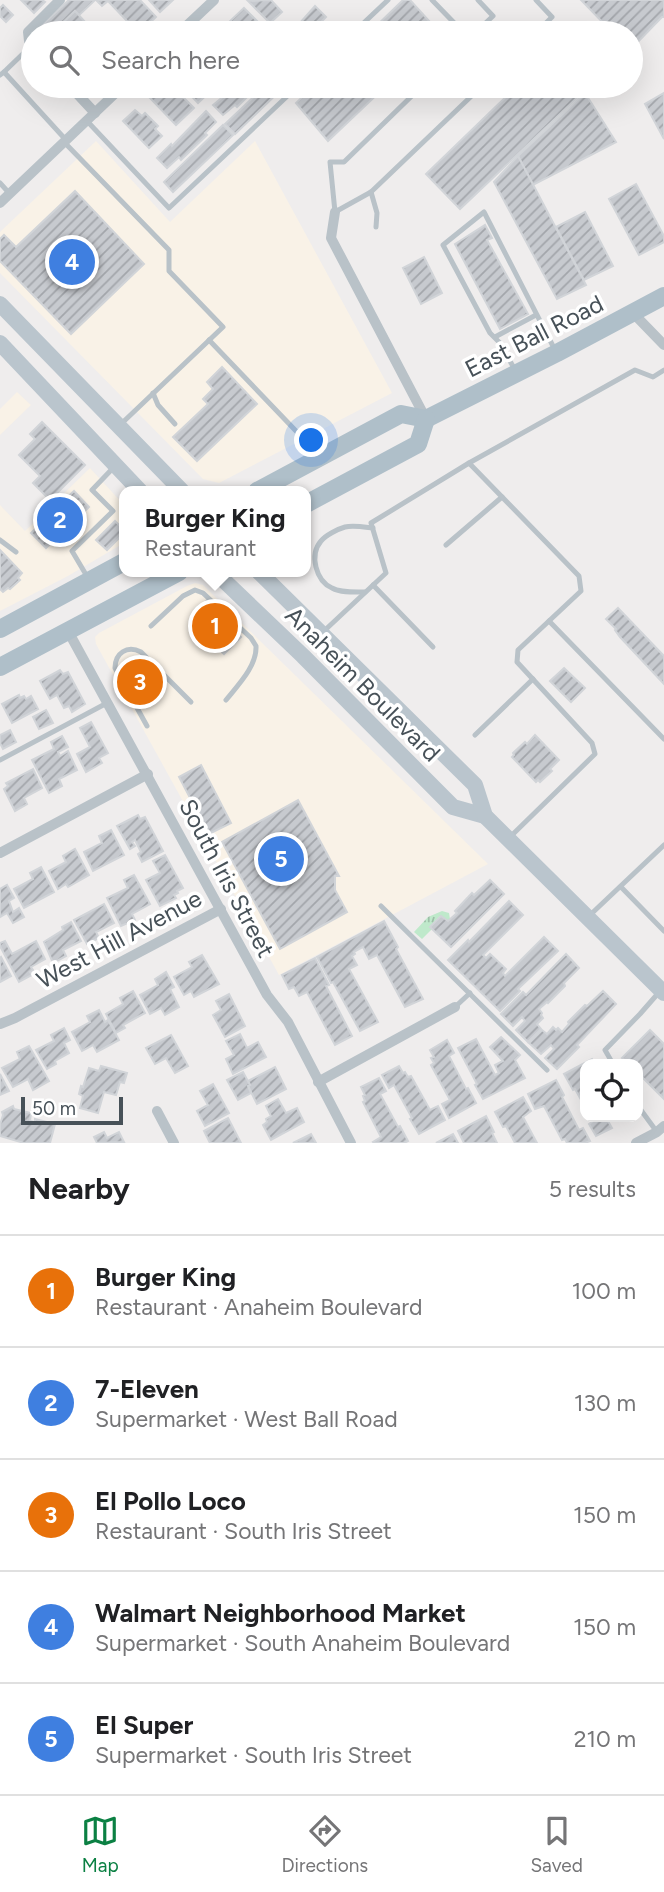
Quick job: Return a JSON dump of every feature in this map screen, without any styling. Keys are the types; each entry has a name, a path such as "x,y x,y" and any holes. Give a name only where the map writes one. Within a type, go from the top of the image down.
{"main road":[{"name":"East Ball Road","path":"266,486 401,414 426,419 664,296"},
{"path":"0,304 177,486"},
{"path":"0,343 135,486"},
{"path":"311,501 418,444 426,419"},
{"path":"0,629 119,565"},
{"path":"0,667 170,577"},
{"name":"Anaheim Boulevard","path":"220,577 453,807 485,816"},
{"name":"Anaheim Boulevard","path":"264,577 475,785 485,816 662,991"}],"street":[{"path":"39,21 61,0"},
{"path":"191,21 214,0"},
{"path":"78,98 91,117"},
{"path":"0,202 111,98"},
{"path":"335,212 331,238 426,419"},
{"path":"633,313 664,345"},
{"name":"South Iris Street","path":"68,631 267,996 288,1022 351,1143"},
{"path":"0,853 148,774"},
{"name":"West Hill Avenue","path":"0,1024 221,909"},
{"path":"318,1082 455,1007"},
{"path":"157,1111 174,1143"},
{"path":"636,1143 660,1129"}],"lane":[{"path":"366,21 388,0"},
{"path":"432,0 452,21"},
{"path":"478,0 493,16 488,21"},
{"path":"536,0 552,17 548,21"},
{"path":"21,56 2,74 21,94"},
{"path":"25,98 169,250 169,271 223,327 119,426"},
{"path":"91,117 169,208 285,98"},
{"path":"410,98 344,162 330,162 335,212 371,192 469,98"},
{"path":"0,183 9,194"},
{"path":"371,192 377,213 376,227"},
{"path":"517,373 500,342 490,333 443,245 484,212 557,353"},
{"path":"495,337 536,315"},
{"path":"209,340 321,456"},
{"path":"321,633 386,573 371,523 469,463 635,370 653,377 664,370"},
{"path":"153,393 158,405 175,424"},
{"path":"469,463 579,576 581,590 518,650 517,663 592,743 595,754 508,839"},
{"path":"89,581 72,551 113,511 92,490 115,466"},
{"path":"446,545 502,497"},
{"path":"365,592 333,589 320,579 315,566 316,553 321,542 332,533 346,527 373,528"},
{"path":"0,540 16,552"},
{"path":"373,584 433,647"},
{"path":"151,626 183,596 195,590 203,593 251,638 256,646 254,659 226,700"},
{"path":"549,621 664,739"},
{"path":"147,726 116,668 115,661 125,650 134,649 141,652 191,702"},
{"path":"475,736 533,679"},
{"path":"0,760 107,703"},
{"path":"587,918 664,845"},
{"path":"621,887 664,931"},
{"path":"382,906 547,1070"},
{"path":"610,1059 605,1050 662,991"},
{"path":"455,1007 470,993"},
{"path":"643,1111 660,1129"}],"shaded area":[{"path":"96,141 170,222 255,141 392,393 219,483 203,479 0,273 0,232"},
{"path":"17,392 31,405 0,435 0,409"},
{"path":"90,468 119,500 119,546 0,611 0,505 25,531"},
{"path":"195,583 203,585 488,864 279,975 96,644 95,637 99,633"}],"green space":[{"path":"442,911 449,913 448,921 440,916 422,939 414,932 428,917"}],"building":[{"path":"21,0 42,0 45,2 34,13"},
{"path":"69,0 95,0 79,15 75,11 65,21 46,21"},
{"path":"96,0 140,0 156,17 152,21 127,21 108,1 102,6"},
{"path":"149,0 173,0 160,12"},
{"path":"271,0 282,12 272,21 268,21 248,1"},
{"path":"403,0 410,0 429,21 381,21"},
{"path":"581,0 664,0 664,17 643,37 643,21 601,21"},
{"path":"3,5 13,15 6,22 0,16 0,8"},
{"path":"315,6 326,17 322,21 302,21"},
{"path":"244,8 257,21 230,21"},
{"path":"75,11 84,21 65,21"},
{"path":"664,93 664,139 645,104"},
{"path":"150,98 184,98 194,108 176,125"},
{"path":"221,98 246,98 223,115 213,105"},
{"path":"252,98 272,98 235,134 225,124"},
{"path":"301,98 373,98 328,141 296,103"},
{"path":"505,98 577,98 460,209 426,174"},
{"path":"580,98 588,98 616,142 533,185 518,156"},
{"path":"135,110 142,116 145,113 158,126 155,129 162,136 149,148 123,121"},
{"path":"206,111 216,122 205,133 207,135 181,160 179,157 167,168 157,158"},
{"path":"223,125 233,135 173,192 164,182"},
{"path":"518,156 586,285 557,299 494,182"},
{"path":"636,184 664,236 664,242 639,255 609,199"},
{"path":"75,191 144,264 71,334 0,261 0,239 4,235 16,247"},
{"path":"585,212 613,266 584,280 556,227"},
{"path":"485,225 492,238 487,240 528,314 500,329 455,244"},
{"path":"424,257 442,293 421,304 403,268"},
{"path":"222,367 257,404 197,461 173,437 208,404 203,399 213,389 207,382"},
{"path":"42,422 85,465 50,500 33,483 40,476 19,455 35,439 30,434"},
{"path":"74,491 89,507 46,548 31,533"},
{"path":"115,521 119,525 119,538 107,550 96,540"},
{"path":"0,550 22,573 18,578 20,580 3,592 0,589"},
{"path":"207,600 241,637 224,654 200,631 203,628 193,619 192,615"},
{"path":"618,608 664,656 664,684 606,619"},
{"path":"139,658 156,690 146,695 149,700 141,705 132,690 130,691 120,668"},
{"path":"564,668 585,688 571,702 550,681"},
{"path":"60,670 63,674 68,672 85,704 72,712 69,706 64,708 57,695 50,699 40,681"},
{"path":"19,695 20,698 24,696 26,699 31,696 38,709 12,723 2,704"},
{"path":"46,710 53,723 39,729 33,717"},
{"path":"91,722 108,753 99,758 102,763 86,772 77,754 90,747 80,728"},
{"path":"10,730 16,742 3,749 0,735"},
{"path":"535,735 559,760 540,782 536,782 512,757 513,753"},
{"path":"62,736 68,747 58,752 60,756 68,751 77,770 59,779 62,786 49,793 32,760 54,749 51,742"},
{"path":"201,765 231,823 209,834 179,777"},
{"path":"33,769 42,788 24,798 27,804 15,811 4,789 8,786 6,783"},
{"path":"298,800 339,876 335,876 335,890 347,912 280,949 222,842"},
{"path":"138,815 140,819 145,817 163,851 142,862 135,840 132,842 135,846 130,849 117,826"},
{"path":"111,830 124,855 93,871 84,852 102,843 99,836"},
{"path":"75,849 89,875 68,887 66,884 58,889 49,871 66,862 63,856"},
{"path":"165,855 183,888 174,895 176,898 160,906 146,880 160,873 153,861"},
{"path":"41,867 54,892 24,908 14,889 33,879 30,873"},
{"path":"134,875 150,904 132,914 135,920 121,926 107,898 128,888 124,880"},
{"path":"490,880 504,894 451,947 430,927 441,916 448,921 472,893 474,895"},
{"path":"7,885 14,898 9,901 13,912 19,908 24,917 13,923 7,913 0,917 0,889"},
{"path":"509,901 523,915 483,955 486,958 490,954 506,969 503,973 505,976 544,937 558,951 518,989 520,991 500,1011 448,960"},
{"path":"104,904 114,923 96,932 99,938 87,944 74,920"},
{"path":"384,921 423,999 405,1007 377,955 369,959 363,947 354,952 352,956 357,965 349,969 378,1022 360,1031 317,957"},
{"path":"71,922 81,941 63,950 66,956 53,963 44,942"},
{"path":"5,941 12,954 36,941 45,959 31,967 32,975 19,982 0,946 0,943"},
{"path":"566,954 579,968 564,983 565,986 539,1009 543,1018 537,1024 541,1029 528,1042 516,1030 525,1021 522,1017 513,1026 501,1014 523,992 526,995"},
{"path":"202,955 219,984 194,997 191,991 184,995 174,977 192,967 189,962"},
{"path":"0,958 11,976 0,982"},
{"path":"315,958 352,1036 335,1045 307,992 299,996 294,987 289,989 282,975"},
{"path":"166,972 174,987 170,989 179,1007 165,1015 161,1008 150,1014 140,995 158,985 155,979"},
{"path":"133,991 145,1013 123,1025 125,1028 116,1033 106,1014 123,1004 120,998"},
{"path":"603,991 616,1004 557,1069 545,1058 554,1049 551,1045 541,1054 529,1043 542,1030 547,1034 553,1027 562,1032 585,1005"},
{"path":"229,994 245,1026 225,1037 213,1015 221,1010 216,1001"},
{"path":"99,1010 119,1040 97,1052 93,1045 82,1051 72,1032 90,1022 87,1016"},
{"path":"64,1028 70,1040 64,1043 69,1053 47,1069 36,1050 54,1041 51,1035"},
{"path":"650,1030 664,1044 664,1099 643,1078 643,1059 622,1058"},
{"path":"240,1034 247,1048 258,1042 266,1057 233,1074 226,1059 234,1055 226,1041"},
{"path":"171,1035 188,1066 175,1073 166,1058 155,1064 146,1048"},
{"path":"501,1037 520,1055 515,1060 525,1078 483,1099 458,1048 476,1039 495,1075 499,1073 495,1065 503,1061 490,1047"},
{"path":"447,1040 454,1053 449,1056 476,1103 449,1118 442,1104 450,1100 431,1065 434,1063 431,1058 434,1057 430,1050"},
{"path":"29,1046 49,1081 33,1090 28,1079 13,1087 2,1068 20,1059 17,1052"},
{"path":"580,1065 580,1098 575,1089 573,1090 564,1074"},
{"path":"101,1066 127,1073 124,1083 120,1082 116,1095 104,1092 98,1113 80,1108 83,1096 79,1094 89,1068 99,1071"},
{"path":"399,1066 403,1073 411,1076 430,1110 438,1106 445,1120 419,1134 394,1085 389,1088 382,1075"},
{"path":"275,1067 286,1089 257,1104 248,1081"},
{"path":"243,1072 251,1093 238,1100 227,1080"},
{"path":"0,1074 9,1091 0,1095"},
{"path":"379,1078 386,1091 380,1094 408,1141 404,1143 373,1142 381,1137 363,1102 365,1095 361,1087"},
{"path":"556,1080 579,1130 583,1128 590,1141 567,1143 565,1139 562,1140 544,1106 535,1109 528,1094"},
{"path":"213,1084 229,1113 205,1126 197,1111 208,1105 200,1091"},
{"path":"523,1097 531,1111 523,1117 537,1143 515,1143 495,1112"},
{"path":"278,1099 286,1113 297,1108 304,1122 271,1140 263,1125 271,1116 266,1106"},
{"path":"13,1106 14,1109 31,1113 30,1121 35,1122 35,1119 55,1124 50,1143 24,1143 0,1136 2,1112"},
{"path":"486,1116 497,1143 464,1143 458,1131"},
{"path":"228,1118 241,1143 210,1143 204,1131"},
{"path":"609,1122 612,1128 596,1136 589,1124"},
{"path":"104,1132 107,1138 119,1132 124,1142 97,1143 94,1137"},
{"path":"311,1134 316,1143 293,1143"},
{"path":"453,1134 458,1143 436,1143"}],"place":[{"name":"Walmart Neighborhood Market","path":"72,262"},
{"name":"7-Eleven","path":"60,520"},
{"name":"Burger King","path":"215,626"},
{"name":"El Pollo Loco","path":"140,682"},
{"name":"El Super","path":"281,859"}]}
